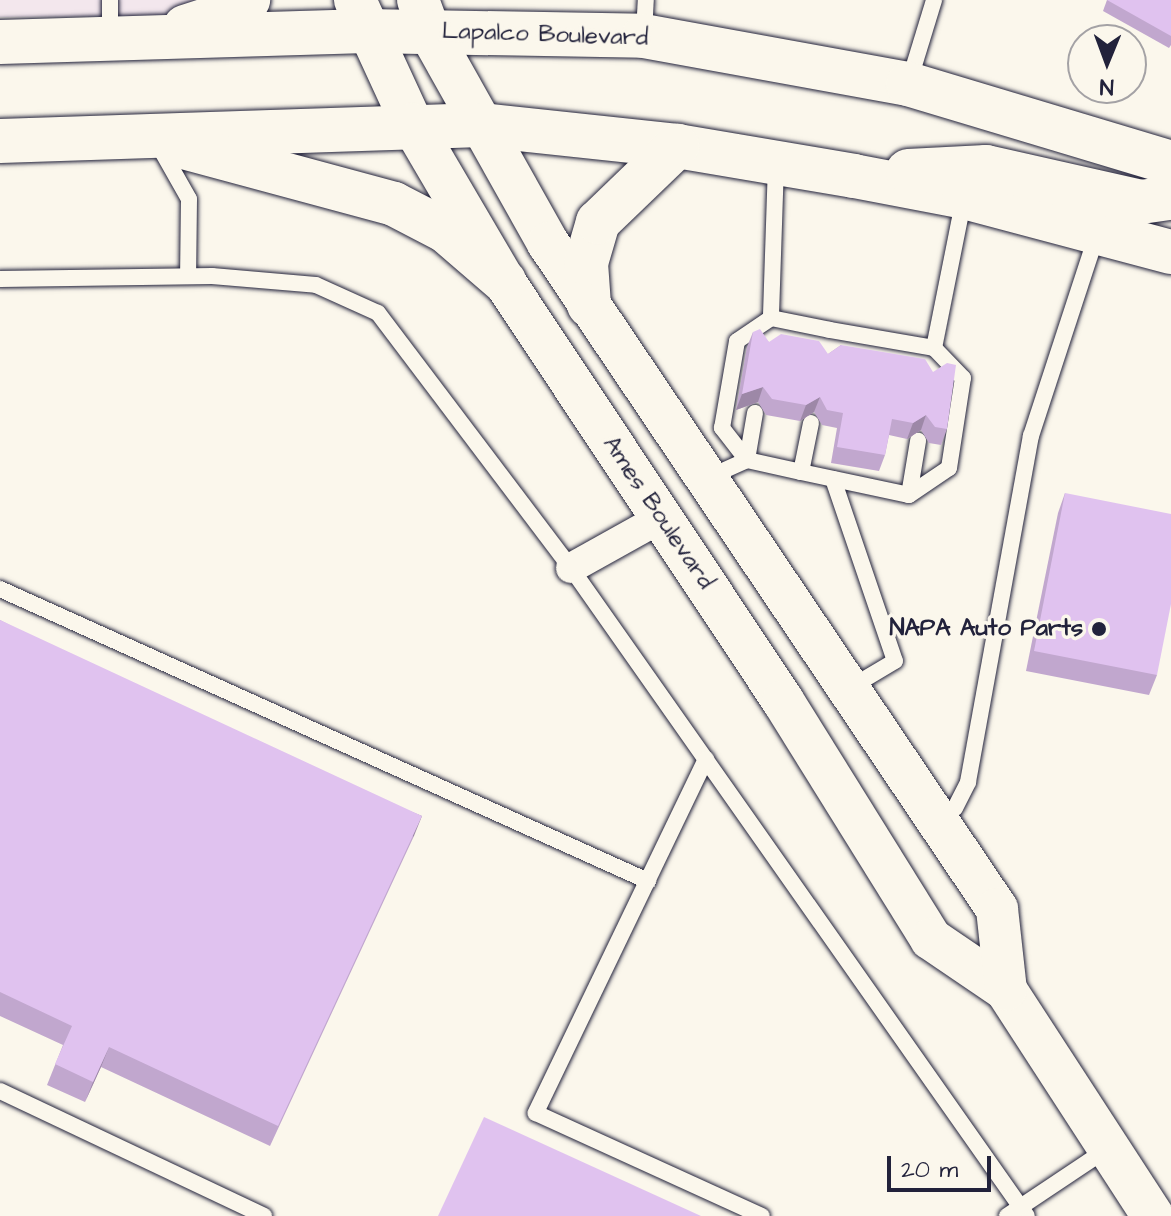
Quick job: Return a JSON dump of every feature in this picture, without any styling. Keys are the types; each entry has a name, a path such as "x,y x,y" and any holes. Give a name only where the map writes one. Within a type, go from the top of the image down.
{"main road":[{"path":"110,21 203,24 248,0"},
{"path":"513,0 645,18"},
{"name":"Lapalco Boulevard","path":"0,42 110,21 361,16 645,18 908,84 1171,163"},
{"path":"0,141 154,139 412,124 482,125 677,146 854,176 964,197 1171,252"},
{"path":"154,139 394,204 446,231 504,281"},
{"path":"589,305 586,263 598,222 677,146"},
{"path":"854,176 986,167 1141,202 1171,198"}],"street":[{"name":"Ames Boulevard","path":"361,16 412,124 504,281 783,701 931,939 1006,990 1112,1146 1153,1216"},
{"name":"Ames Boulevard","path":"424,16 482,125 589,305 935,823 997,909 1006,990"},
{"path":"571,568 661,518"}],"lane":[{"path":"908,84 934,0"},
{"path":"154,139 189,199 188,276"},
{"path":"765,347 771,318 776,162"},
{"path":"930,377 964,197"},
{"path":"935,823 955,808 968,782 1031,436 1097,233"},
{"path":"0,279 188,276 316,285 378,313 571,568 1025,1211"},
{"path":"706,479 747,460 909,495 949,468 963,378 934,348 828,338 771,318"},
{"path":"747,460 722,428 737,341 771,318"},
{"path":"747,460 755,413"},
{"path":"801,472 811,423"},
{"path":"909,495 918,441"},
{"path":"833,479 895,661 846,690"},
{"path":"0,589 648,881"},
{"path":"706,759 536,1113 762,1216"},
{"path":"0,1091 264,1216"},
{"path":"1007,1216 1025,1211 1112,1146"}],"shaded area":[{"path":"0,0 206,0 178,16 0,17"}],"building":[{"path":"1107,0 1171,0 1171,36"},
{"path":"760,329 769,342 781,334 819,341 828,354 841,345 925,359 933,372 947,363 956,365 947,429 935,427 926,415 913,423 892,419 885,455 837,447 843,413 827,410 820,397 806,405 772,399 763,387 742,394 753,332"},
{"name":"NAPA Auto Parts","path":"1065,493 1171,514 1171,604 1157,675 1034,651"},
{"path":"0,620 422,816 278,1126 109,1047 93,1082 55,1064 72,1026 0,992"},
{"path":"484,1117 701,1216 438,1216"}],"place":[{"name":"NAPA Auto Parts","path":"1099,629"}]}
